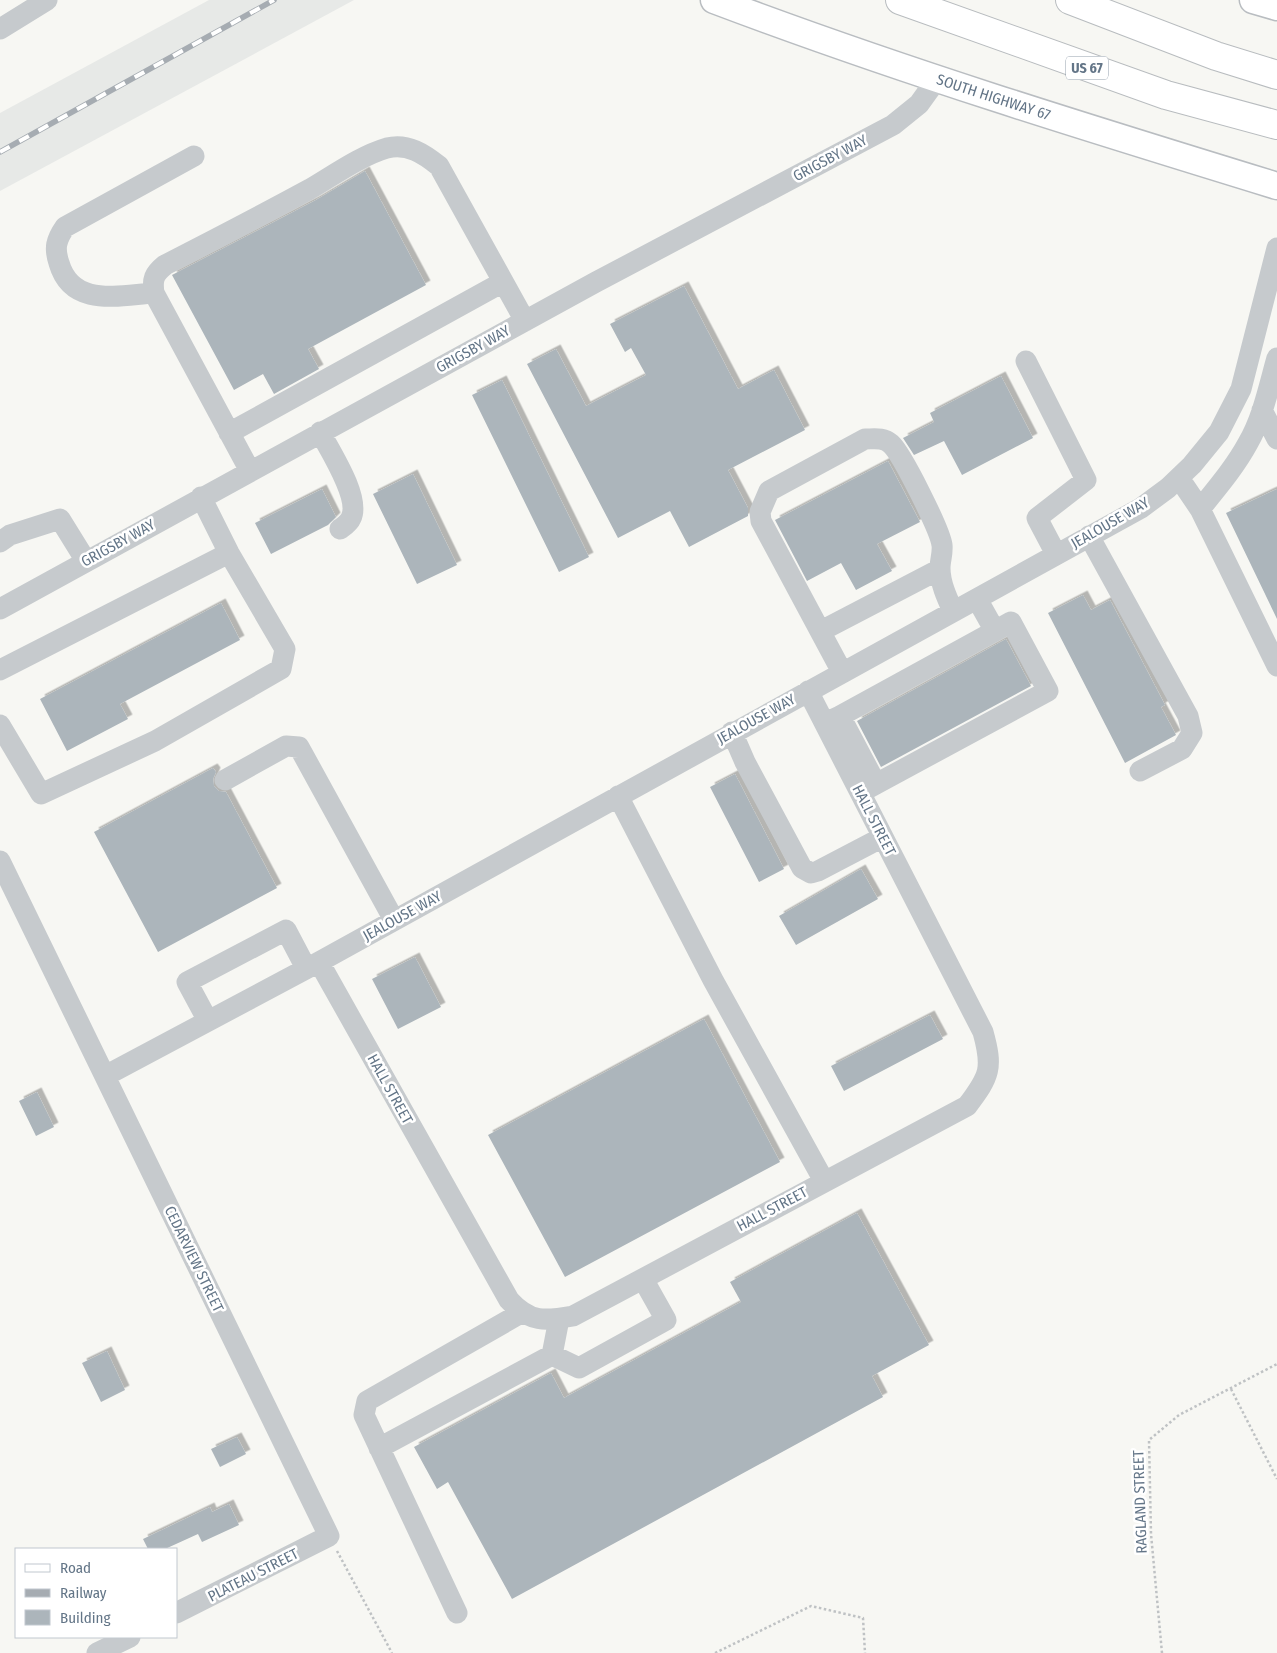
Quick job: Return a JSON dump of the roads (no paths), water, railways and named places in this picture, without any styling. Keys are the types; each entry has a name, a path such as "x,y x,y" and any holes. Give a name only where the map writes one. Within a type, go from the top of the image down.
{"highway":[{"name":"US 67","path":"900,0 1166,95 1277,125"},
{"path":"1070,0 1216,56 1277,75"}],"main road":[{"name":"SOUTH HIGHWAY 67","path":"714,0 937,79 1089,129 1277,186"},
{"path":"1253,0 1277,7"}],"street":[{"path":"0,29 47,0"},
{"name":"GRIGSBY WAY","path":"0,609 200,497 893,125 919,104 937,79"},
{"path":"250,471 154,293 152,282 155,273 165,265 362,160 388,148 404,147 422,152 439,166 525,321"},
{"path":"154,293 92,296 78,290 65,277 60,266 56,253 57,239 65,227 194,156"},
{"name":"JEALOUSE WAY","path":"105,1076 313,965 732,732 1141,508 1179,478 1219,432 1242,389 1272,290 1277,248"},
{"path":"229,433 503,282"},
{"path":"1200,509 1226,477 1249,442 1262,410 1277,358"},
{"path":"1026,361 1086,480 1037,518 1056,554"},
{"path":"1262,410 1277,439"},
{"path":"320,432 351,496 354,508 351,519 340,530"},
{"path":"842,672 761,521 760,512 769,491 865,440 878,438 890,443 900,455 938,532 943,546 940,569 942,584 953,612"},
{"path":"1179,478 1200,509 1277,666"},
{"path":"0,724 41,794 155,741 281,669 285,649 229,553 200,497"},
{"path":"0,542 10,535 60,520 86,561"},
{"path":"1089,536 1188,716 1192,733 1182,749 1140,771"},
{"path":"0,670 229,553"},
{"path":"821,631 940,569"},
{"path":"977,599 995,631"},
{"path":"832,720 1011,622 1048,691 868,788"},
{"name":"HALL STREET","path":"208,1021 187,982 286,930 313,965 509,1300 521,1313 545,1321 573,1316 967,1106 985,1082 990,1057 983,1032 883,836 868,788 832,720 808,691"},
{"path":"732,732 745,762 802,868 811,873 818,871 883,836"},
{"path":"225,780 286,746 299,747 394,920"},
{"path":"618,796 713,980 824,1182"},
{"name":"CEDARVIEW STREET","path":"0,862 329,1536"},
{"path":"552,1354 579,1368 666,1320 642,1279"},
{"path":"457,1613 364,1415 367,1401 521,1313"},
{"path":"552,1354 559,1318"},
{"path":"379,1448 552,1354"},
{"name":"PLATEAU STREET","path":"178,1613 329,1536"},
{"path":"97,1653 128,1638"}],"railway":[{"path":"0,152 274,0"}]}
